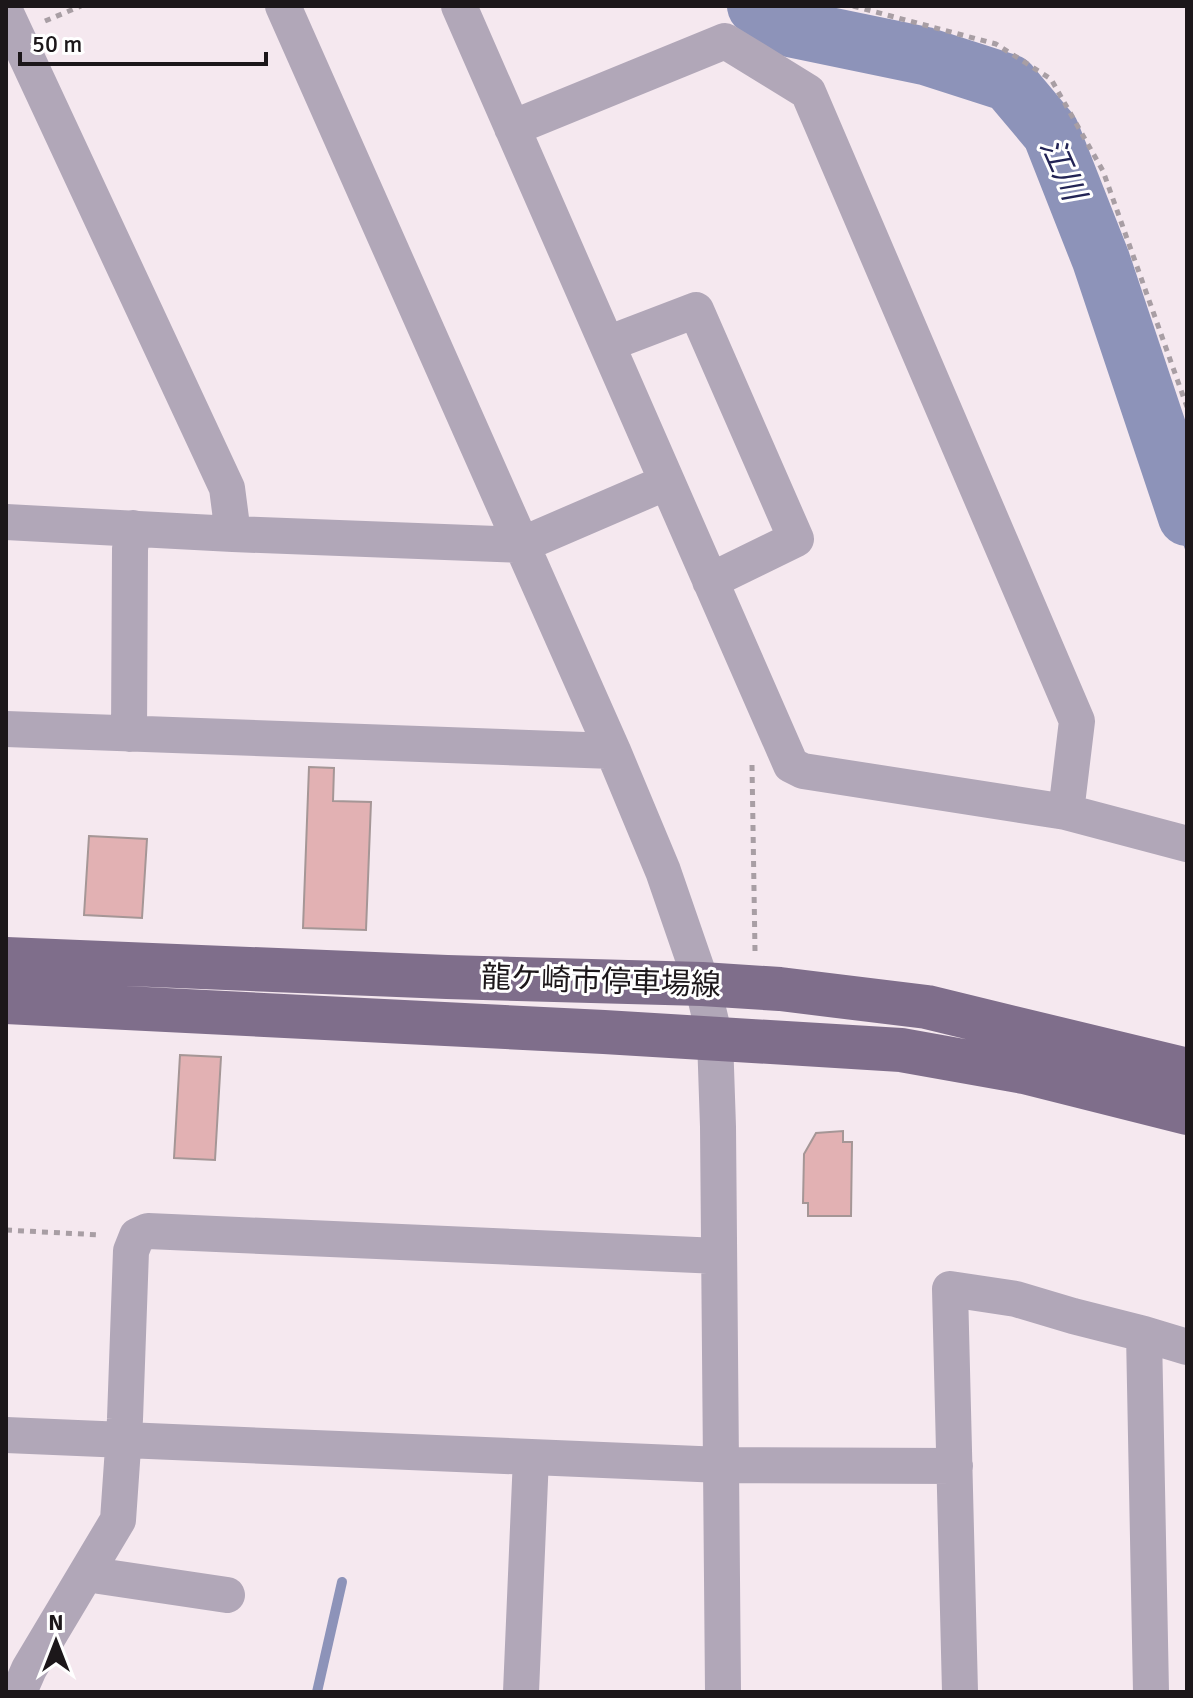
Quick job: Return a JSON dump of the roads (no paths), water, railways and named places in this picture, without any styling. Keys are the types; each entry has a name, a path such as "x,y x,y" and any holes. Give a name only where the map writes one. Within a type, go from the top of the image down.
{"main road":[{"name":"龍ケ崎市停車場線","path":"6,959 702,984 793,991 927,1007 1187,1070"},
{"name":"龍ケ崎市停車場線","path":"6,1002 901,1050 1024,1072 1187,1113"}],"street":[{"path":"283,6 613,751 680,917 702,984 715,1038 723,1692"},
{"path":"459,6 791,765 803,771 1066,812 1187,844"},
{"path":"9,28 227,488 233,534"},
{"path":"512,128 725,41 808,92 1077,721 1066,812"},
{"path":"607,344 696,310 790,525 796,539 710,581"},
{"path":"6,522 521,545 667,482"},
{"path":"129,734 130,549 133,528"},
{"path":"6,729 613,751"},
{"path":"19,1692 29,1669 118,1520 131,1251 137,1236 148,1231 719,1256"},
{"path":"960,1692 950,1289 1016,1299 1187,1347"},
{"path":"1144,1334 1151,1692"},
{"path":"6,1435 722,1465 955,1466"},
{"path":"521,1692 531,1457"},
{"path":"86,1574 227,1595"}],"water":[{"path":"1187,490 1187,555 1165,493"}],"waterway":[{"name":"江川","path":"756,6 785,27 925,56 1009,83 1051,133 1101,260 1187,517"},
{"path":"317,1692 342,1582"}]}
